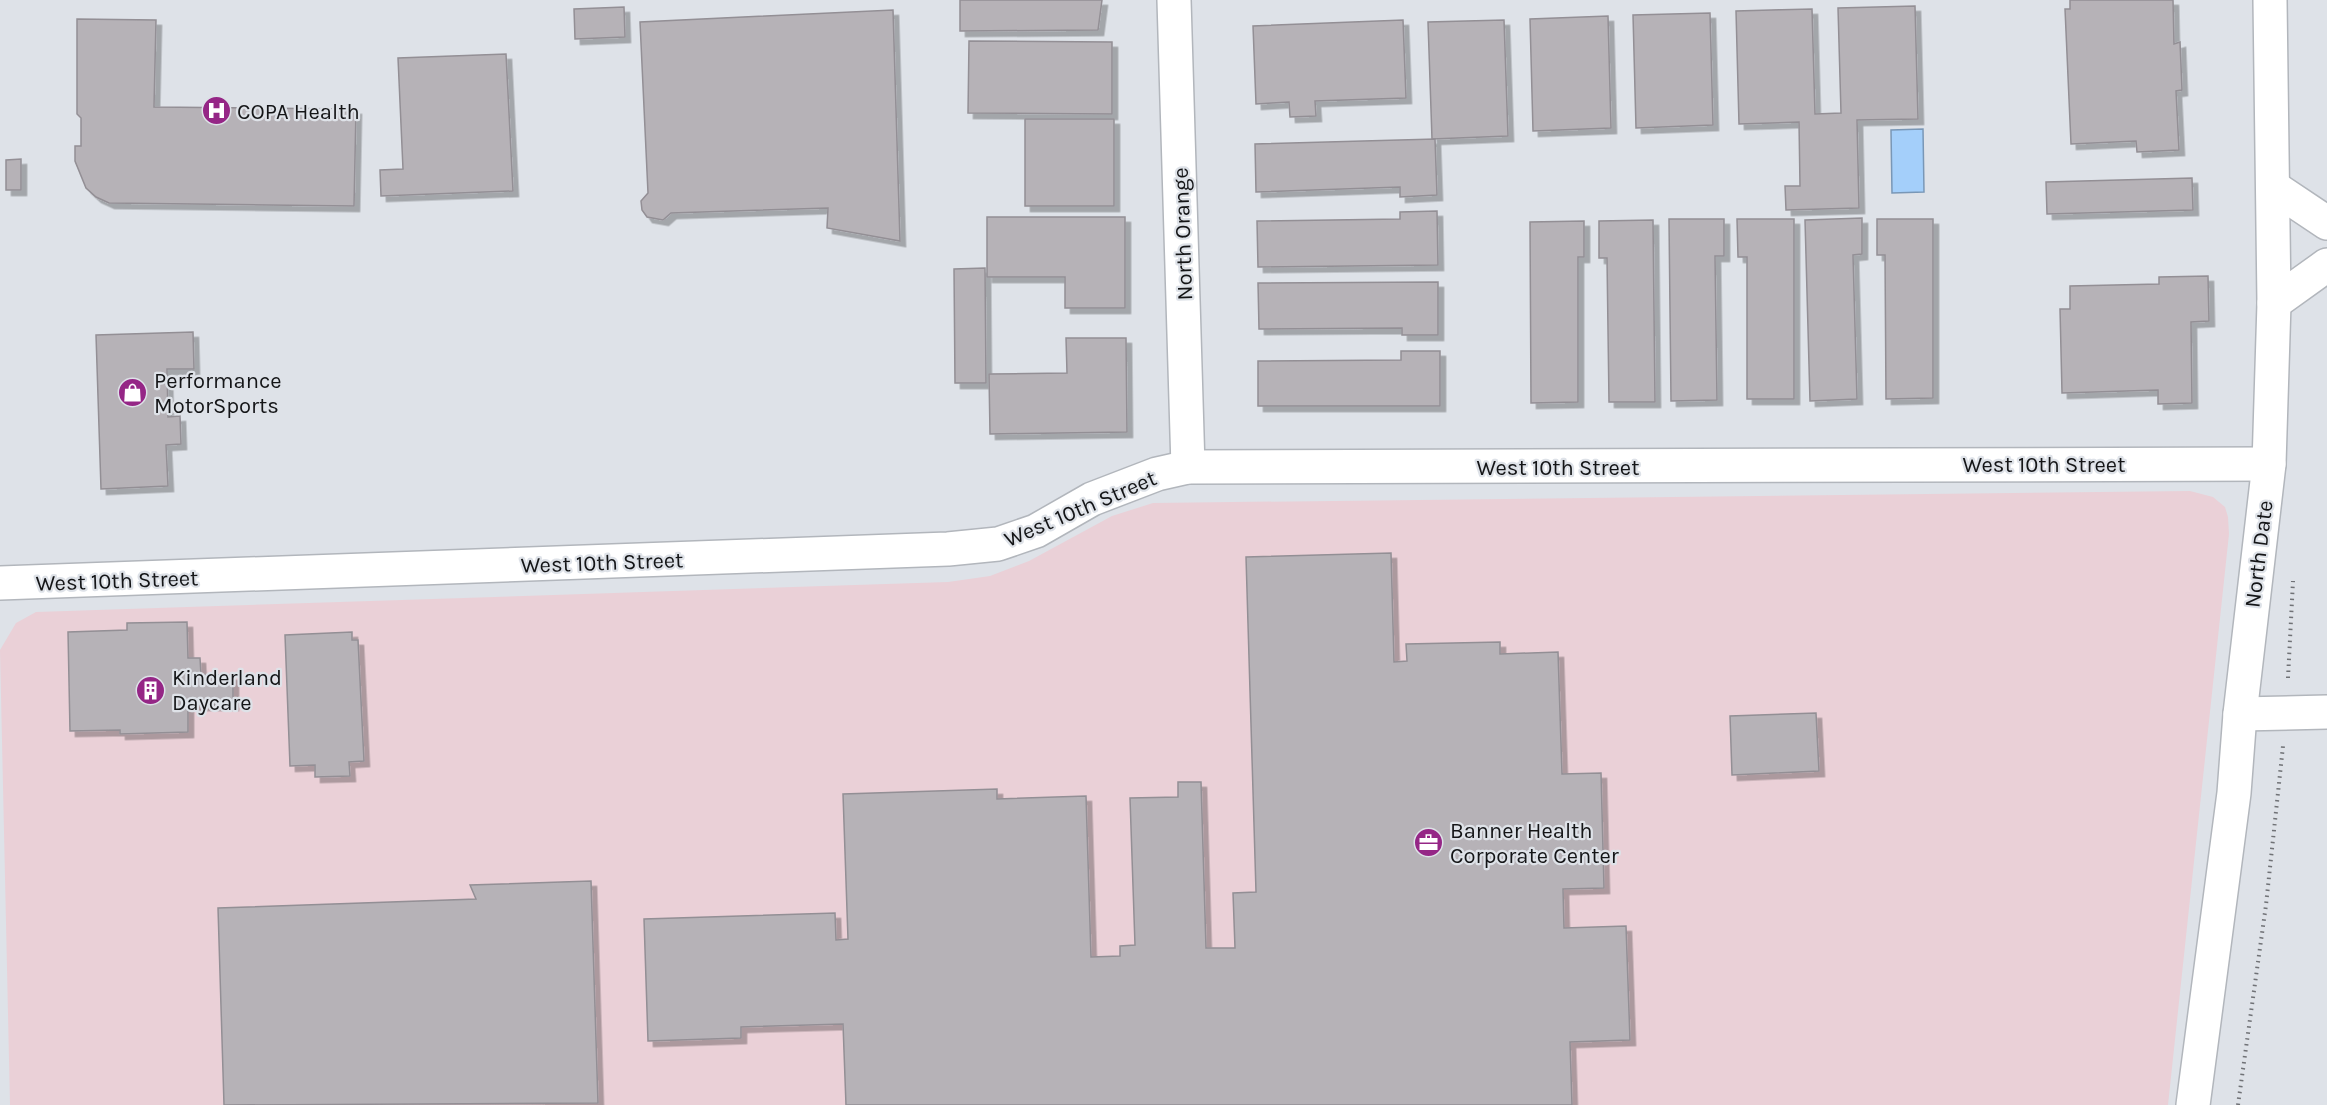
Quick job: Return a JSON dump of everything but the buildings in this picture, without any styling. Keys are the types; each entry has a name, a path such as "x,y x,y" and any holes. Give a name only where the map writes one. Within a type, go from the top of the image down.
{"street":[{"name":"North Orange","path":"1174,0 1188,467"},
{"name":"North Date","path":"2193,1105 2233,804 2240,714 2269,464 2274,303 2270,0"},
{"path":"2273,187 2327,223"},
{"path":"2274,303 2327,265"},
{"name":"West 10th Street","path":"0,583 958,548 998,544 1036,531 1092,499 1157,474 1188,467 2269,464"},
{"path":"2240,714 2327,712"}],"path":[{"path":"2238,1105 2271,860 2286,714 2293,575"}],"shaded area":[{"path":"2190,491 2213,497 2225,507 2229,534 2168,1105 10,1105 0,650 16,623 36,612 948,582 990,576 1029,561 1112,516 1153,503"}],"water":[{"path":"1923,129 1924,192 1892,193 1891,130"}],"place":[{"name":"COPA Health","path":"216,111"},
{"name":"Performance MotorSports","path":"133,393"},
{"name":"Kinderland Daycare","path":"151,690"},
{"name":"Banner Health Corporate Center","path":"1429,843"}]}
